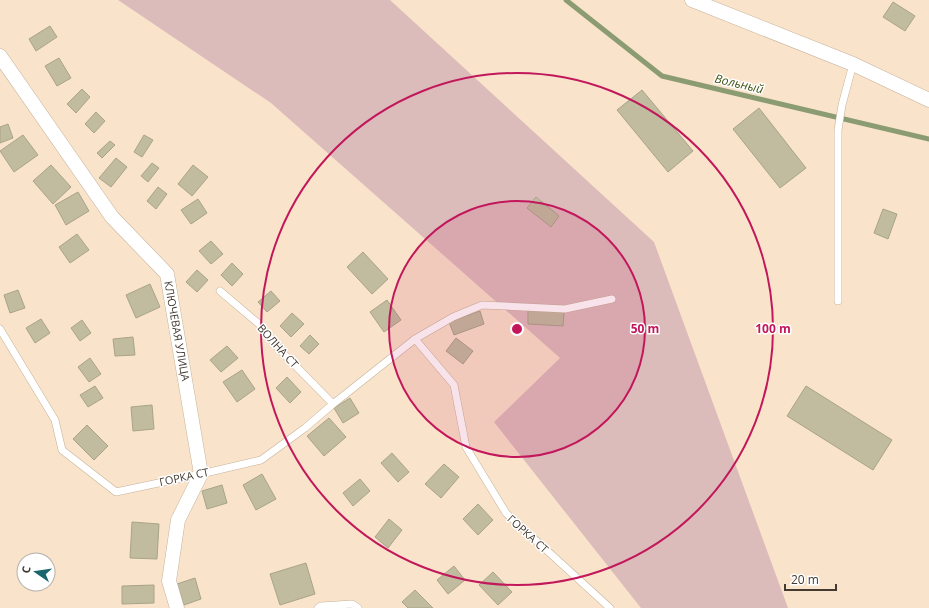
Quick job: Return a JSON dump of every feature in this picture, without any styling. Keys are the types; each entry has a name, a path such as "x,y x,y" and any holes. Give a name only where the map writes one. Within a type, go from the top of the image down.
{"street":[{"path":"692,0 852,64 929,100"},
{"name":"КЛЮЧЕВАЯ УЛИЦА","path":"0,56 112,217 167,274 201,474"},
{"path":"177,608 169,581 178,520 201,474"}],"lane":[{"path":"838,301 838,130 842,105 852,64"},
{"name":"ВОЛНА СТ","path":"220,291 258,324 280,350 333,404"},
{"name":"ГОРКА СТ","path":"0,329 55,420 62,450 116,492 261,460 305,428 415,339 453,317 482,305 565,309 612,299"},
{"name":"ГОРКА СТ","path":"415,339 454,385 466,447 506,514 610,608"},
{"path":"318,608 321,606 352,604 358,608"}],"shaded area":[{"path":"118,0 390,0 654,242 788,608 641,608 494,422 560,358 271,103"}],"building":[{"path":"893,2 915,16 905,31 883,17"},
{"path":"50,26 57,37 36,51 29,39"},
{"path":"59,58 71,78 57,86 45,66"},
{"path":"82,89 90,97 76,113 67,104"},
{"path":"642,90 693,151 668,172 617,110"},
{"path":"759,108 806,168 780,188 733,129"},
{"path":"96,112 105,121 94,133 85,124"},
{"path":"8,124 13,138 0,143 0,127"},
{"path":"23,135 38,155 14,172 0,151"},
{"path":"144,135 153,140 142,157 134,152"},
{"path":"110,141 115,145 102,158 97,153"},
{"path":"116,158 127,167 111,187 99,178"},
{"path":"152,163 159,168 148,182 141,176"},
{"path":"51,165 71,187 53,204 33,181"},
{"path":"193,165 208,177 192,196 178,184"},
{"path":"158,187 167,194 156,209 147,201"},
{"path":"78,192 89,211 66,225 55,205"},
{"path":"536,197 559,216 551,227 527,208"},
{"path":"198,199 207,213 191,224 181,210"},
{"path":"883,209 897,214 888,239 874,233"},
{"path":"77,234 89,250 70,263 59,247"},
{"path":"211,241 223,254 211,264 199,251"},
{"path":"363,252 388,279 372,294 347,267"},
{"path":"232,263 243,274 232,286 221,275"},
{"path":"197,270 208,280 197,292 186,282"},
{"path":"150,284 160,307 136,318 126,295"},
{"path":"18,290 25,308 10,313 4,295"},
{"path":"271,291 280,301 267,312 258,302"},
{"path":"387,300 401,320 384,332 370,312"},
{"path":"528,310 564,312 563,326 528,324"},
{"path":"480,311 484,324 454,335 449,322"},
{"path":"292,313 304,324 291,337 280,326"},
{"path":"41,319 50,333 35,343 26,328"},
{"path":"82,320 91,333 80,341 71,328"},
{"path":"310,335 319,344 309,354 300,346"},
{"path":"133,337 135,355 115,356 113,339"},
{"path":"456,338 473,351 463,364 446,351"},
{"path":"227,346 238,358 221,372 210,360"},
{"path":"90,358 101,374 89,382 78,367"},
{"path":"242,370 255,389 237,402 223,382"},
{"path":"287,377 301,392 290,403 276,388"},
{"path":"95,386 103,398 88,407 80,395"},
{"path":"806,386 892,440 873,470 787,416"},
{"path":"350,398 359,413 343,423 334,408"},
{"path":"152,405 154,429 133,431 131,407"},
{"path":"329,418 346,437 324,456 307,436"},
{"path":"87,425 108,446 94,460 73,439"},
{"path":"392,453 409,472 398,482 381,463"},
{"path":"444,464 459,477 441,498 425,484"},
{"path":"262,474 276,499 256,510 243,485"},
{"path":"360,479 370,491 353,506 343,493"},
{"path":"222,485 227,503 207,509 202,491"},
{"path":"478,504 493,520 478,535 463,519"},
{"path":"389,519 402,530 388,548 375,537"},
{"path":"132,522 159,524 157,559 130,558"},
{"path":"306,563 315,594 280,605 270,574"},
{"path":"454,566 465,580 448,594 437,580"},
{"path":"493,572 512,592 498,605 479,585"},
{"path":"195,578 201,599 184,605 177,584"},
{"path":"154,585 154,603 122,604 122,586"},
{"path":"415,590 433,608 408,608 402,602"}],"waterway":[{"name":"Вольный","path":"566,0 662,76 929,139"}]}
